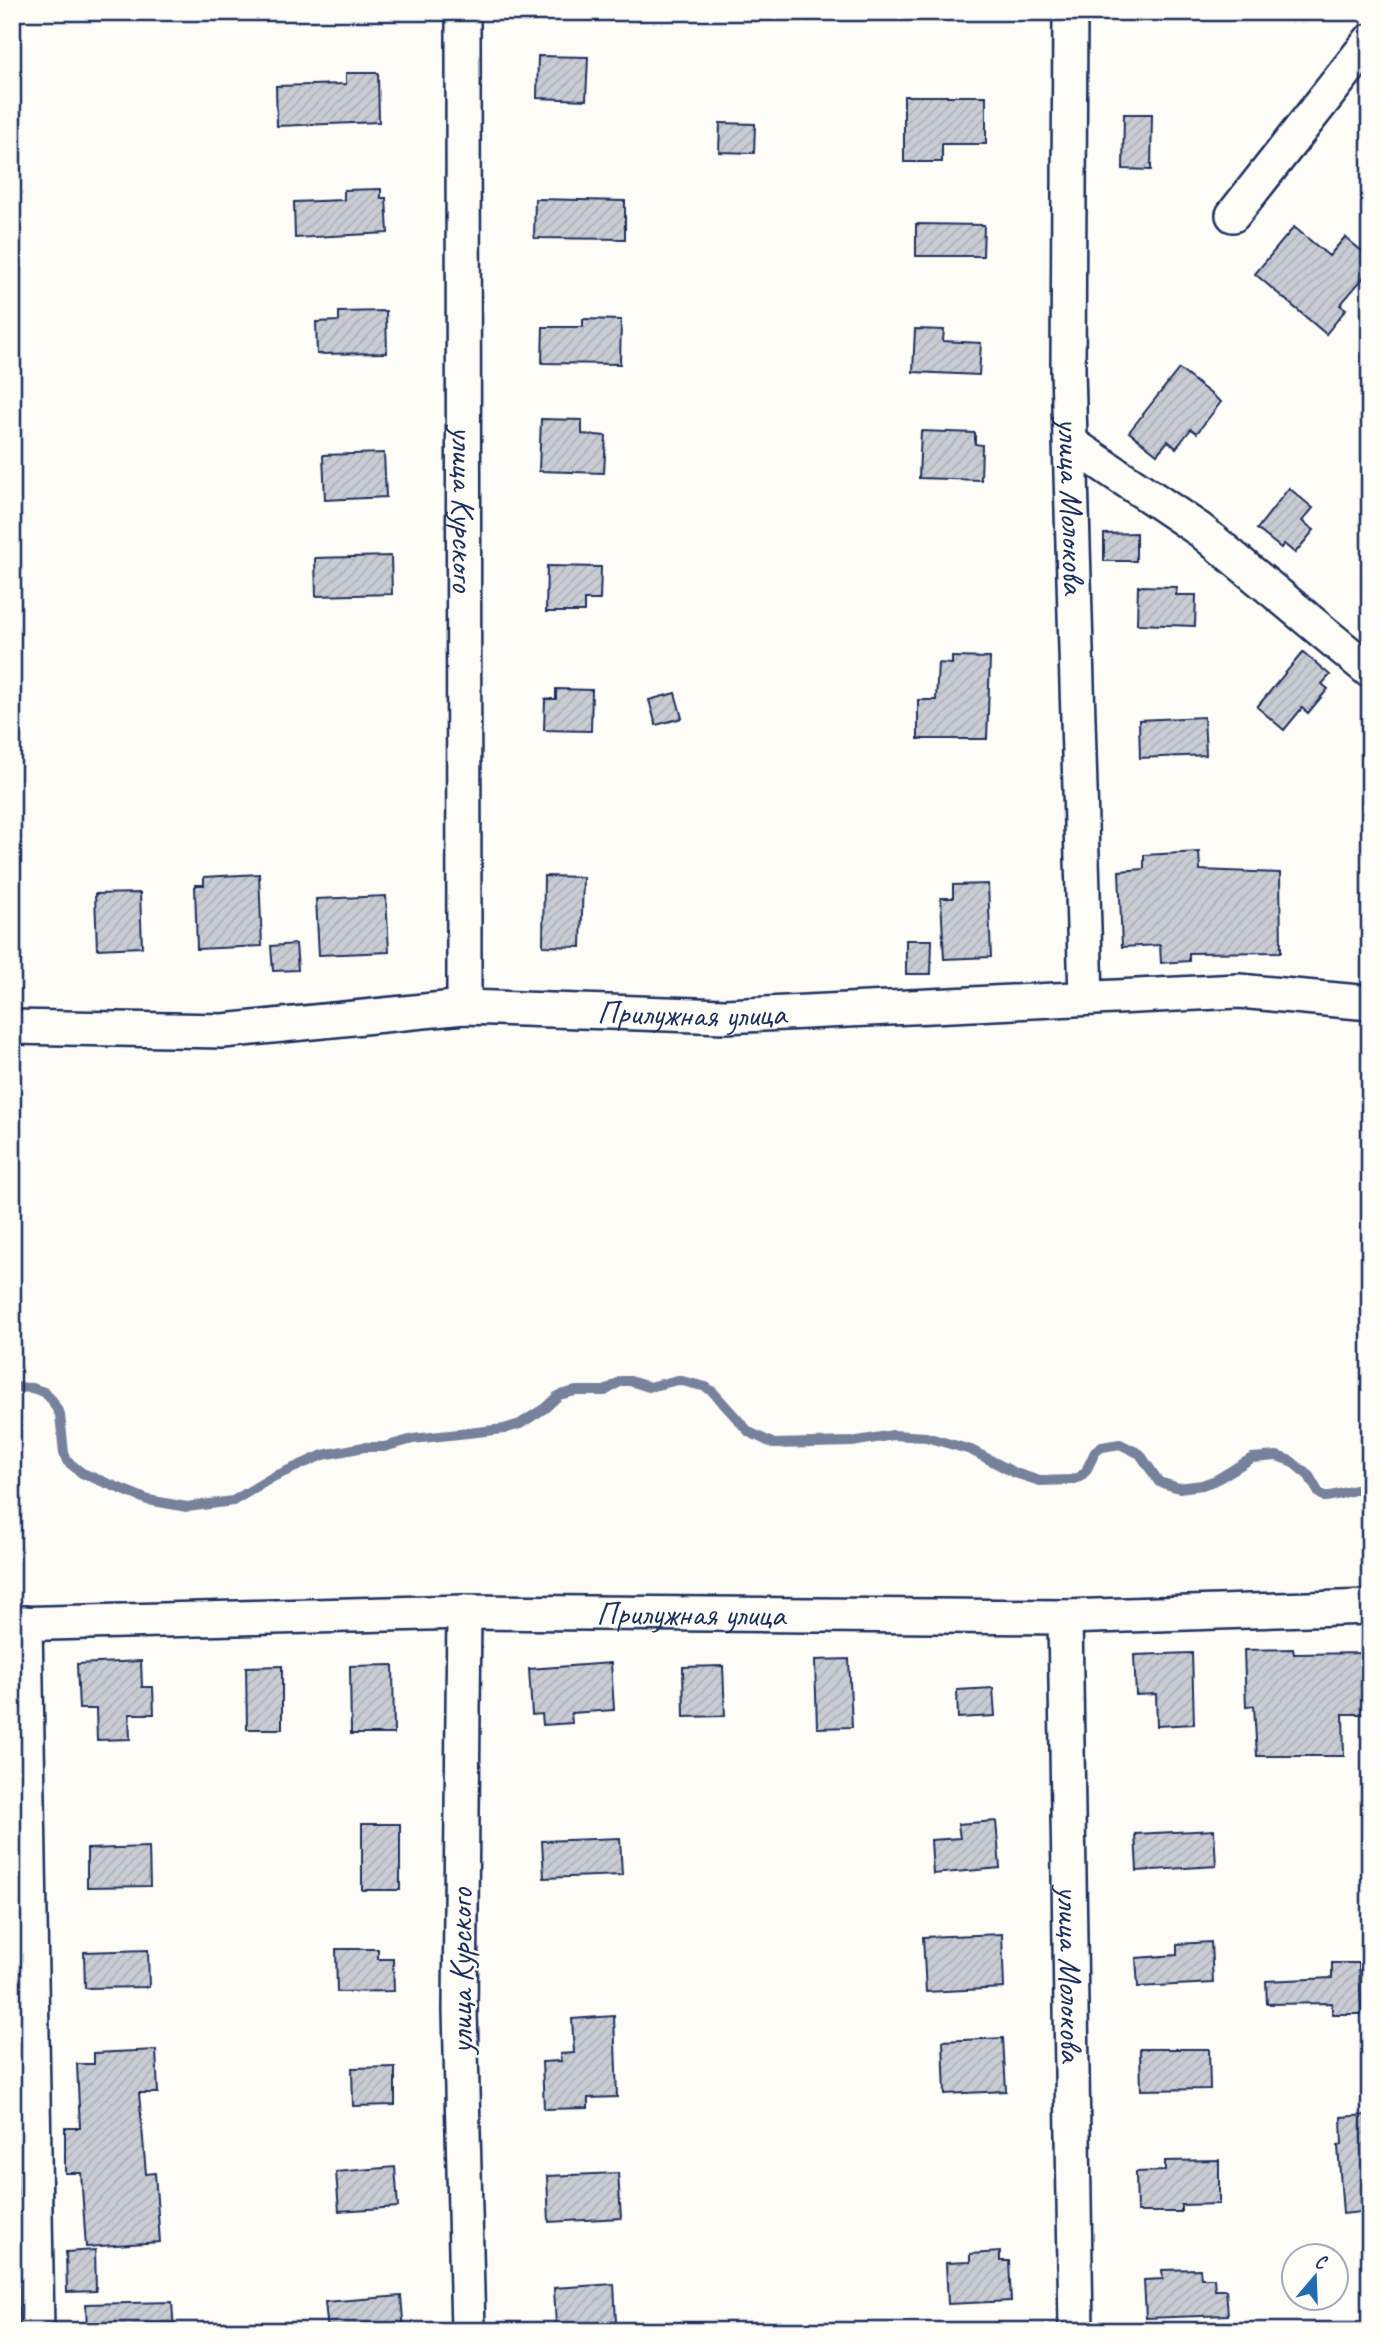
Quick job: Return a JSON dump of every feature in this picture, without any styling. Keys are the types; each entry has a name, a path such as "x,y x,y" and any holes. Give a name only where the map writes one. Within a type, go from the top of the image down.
{"street":[{"name":"улица Курского","path":"463,12 464,1007"},
{"name":"улица Молокова","path":"1070,12 1068,370 1086,998"},
{"path":"1233,215 1370,41"},
{"path":"1072,444 1200,530 1370,671"},
{"name":"Прилужная улица","path":"12,1027 223,1031 464,1007 725,1016 1238,991 1370,1003"},
{"name":"Прилужная улица","path":"19,1623 464,1612 1065,1617 1370,1607"},
{"name":"улица Курского","path":"464,1612 460,2010 468,2331"},
{"name":"улица Молокова","path":"1065,1617 1076,2331"},
{"path":"19,1623 37,2331"}],"building":[{"path":"538,56 588,57 586,100 537,98"},
{"path":"346,73 378,73 379,122 277,126 276,86 346,84"},
{"path":"904,96 986,96 986,144 942,144 942,162 904,162"},
{"path":"1124,114 1152,114 1151,170 1123,169"},
{"path":"720,123 755,124 754,153 719,152"},
{"path":"381,189 381,198 386,198 388,233 295,238 294,202 344,200 344,190"},
{"path":"535,199 625,201 625,239 534,238"},
{"path":"916,224 984,225 983,256 916,256"},
{"path":"1294,227 1329,256 1345,237 1370,258 1370,270 1340,305 1346,309 1326,334 1255,274"},
{"path":"386,311 387,353 317,354 316,322 339,321 339,312"},
{"path":"583,319 621,320 620,364 542,363 543,327 583,327"},
{"path":"915,329 944,330 943,341 981,343 979,375 913,372"},
{"path":"1179,369 1221,402 1197,433 1191,429 1176,448 1168,441 1157,454 1129,432"},
{"path":"541,419 582,420 582,434 606,436 604,473 539,471"},
{"path":"921,431 975,433 975,444 982,445 981,480 919,478"},
{"path":"384,453 386,497 325,500 323,455"},
{"path":"1289,488 1313,508 1302,521 1314,530 1295,553 1284,544 1281,548 1257,529"},
{"path":"1136,533 1136,561 1104,561 1104,534"},
{"path":"391,556 392,594 316,596 315,558"},
{"path":"547,566 601,567 600,600 584,600 584,612 546,612"},
{"path":"1138,586 1177,587 1176,595 1196,595 1195,626 1137,624"},
{"path":"1303,652 1330,675 1322,684 1328,689 1308,713 1302,708 1284,730 1257,707"},
{"path":"952,657 990,658 987,739 918,739 918,700 936,700 938,663 952,664"},
{"path":"556,689 592,690 591,731 544,730 545,699 556,699"},
{"path":"675,693 682,718 656,725 649,700"},
{"path":"1204,717 1206,755 1140,758 1139,720"},
{"path":"1199,852 1200,870 1280,873 1281,952 1189,953 1189,961 1161,963 1160,945 1122,947 1119,871 1144,869 1144,855"},
{"path":"259,874 262,946 197,949 195,885 204,885 204,877"},
{"path":"544,876 583,877 581,947 543,946"},
{"path":"988,884 991,957 944,959 941,898 953,898 953,885"},
{"path":"140,893 142,947 97,949 95,894"},
{"path":"386,896 389,952 319,955 316,899"},
{"path":"906,940 932,940 931,974 906,974"},
{"path":"296,944 298,970 273,971 271,946"},
{"path":"1293,1649 1294,1654 1370,1653 1370,1714 1343,1714 1344,1756 1257,1756 1254,1706 1246,1707 1244,1650"},
{"path":"1192,1653 1194,1724 1157,1726 1156,1694 1136,1695 1134,1655"},
{"path":"849,1659 852,1727 817,1728 815,1660"},
{"path":"141,1661 142,1687 153,1687 154,1714 129,1714 130,1739 97,1740 96,1709 79,1709 77,1664"},
{"path":"611,1663 614,1710 571,1713 572,1723 543,1725 542,1714 532,1715 529,1669"},
{"path":"393,1665 394,1734 351,1734 350,1666"},
{"path":"282,1666 282,1729 247,1729 246,1667"},
{"path":"723,1666 725,1716 684,1717 683,1667"},
{"path":"993,1688 995,1716 958,1718 957,1690"},
{"path":"996,1821 1000,1868 933,1874 931,1840 960,1838 958,1824"},
{"path":"362,1824 400,1824 400,1890 362,1890"},
{"path":"1214,1830 1216,1866 1137,1871 1135,1834"},
{"path":"620,1838 622,1875 544,1878 542,1841"},
{"path":"149,1847 150,1886 87,1887 87,1849"},
{"path":"1002,1934 1004,1988 926,1992 923,1937"},
{"path":"1211,1942 1213,1983 1138,1987 1136,1958 1177,1955 1177,1944"},
{"path":"336,1949 378,1949 378,1959 393,1959 394,1991 337,1992"},
{"path":"148,1950 149,1987 85,1988 84,1952"},
{"path":"1332,1963 1359,1963 1361,2014 1332,2014 1332,2003 1267,2004 1266,1981 1332,1978"},
{"path":"614,2016 617,2097 588,2098 588,2108 544,2109 542,2062 561,2061 560,2054 574,2053 572,2019"},
{"path":"1003,2038 1006,2091 945,2094 943,2041"},
{"path":"1140,2049 1209,2049 1210,2089 1141,2090"},
{"path":"156,2050 158,2093 139,2093 146,2174 155,2173 160,2242 86,2247 81,2173 65,2173 65,2128 80,2128 77,2064 94,2064 94,2053"},
{"path":"395,2067 395,2105 353,2106 352,2068"},
{"path":"1366,2115 1367,2131 1370,2131 1370,2211 1343,2214 1338,2146 1342,2145 1341,2117"},
{"path":"1219,2160 1219,2204 1181,2205 1181,2212 1137,2212 1136,2172 1165,2171 1165,2161"},
{"path":"395,2167 398,2207 339,2211 336,2172"},
{"path":"618,2173 621,2218 549,2222 547,2176"},
{"path":"95,2250 96,2291 67,2292 66,2252"},
{"path":"1000,2252 1000,2261 1009,2261 1011,2301 948,2304 946,2263 970,2262 970,2254"},
{"path":"1200,2269 1201,2278 1214,2278 1215,2290 1226,2290 1228,2315 1146,2318 1144,2280 1163,2279 1162,2270"},
{"path":"614,2284 616,2322 556,2326 554,2288"},
{"path":"401,2296 404,2331 328,2331 325,2302"},
{"path":"172,2302 174,2331 87,2331 86,2304"}],"waterway":[{"path":"12,1387 32,1388 44,1392 52,1400 60,1415 67,1461 82,1473 148,1500 187,1507 233,1501 273,1477 323,1455 364,1447 384,1447 413,1439 504,1429 520,1424 559,1395 576,1391 605,1391 621,1381 649,1387 678,1380 706,1387 749,1432 774,1444 852,1442 893,1435 926,1437 971,1450 1015,1473 1040,1481 1080,1477 1095,1452 1102,1447 1120,1444 1140,1454 1159,1482 1179,1488 1216,1480 1252,1458 1277,1456 1291,1461 1309,1476 1319,1493 1325,1497 1370,1488"}]}
